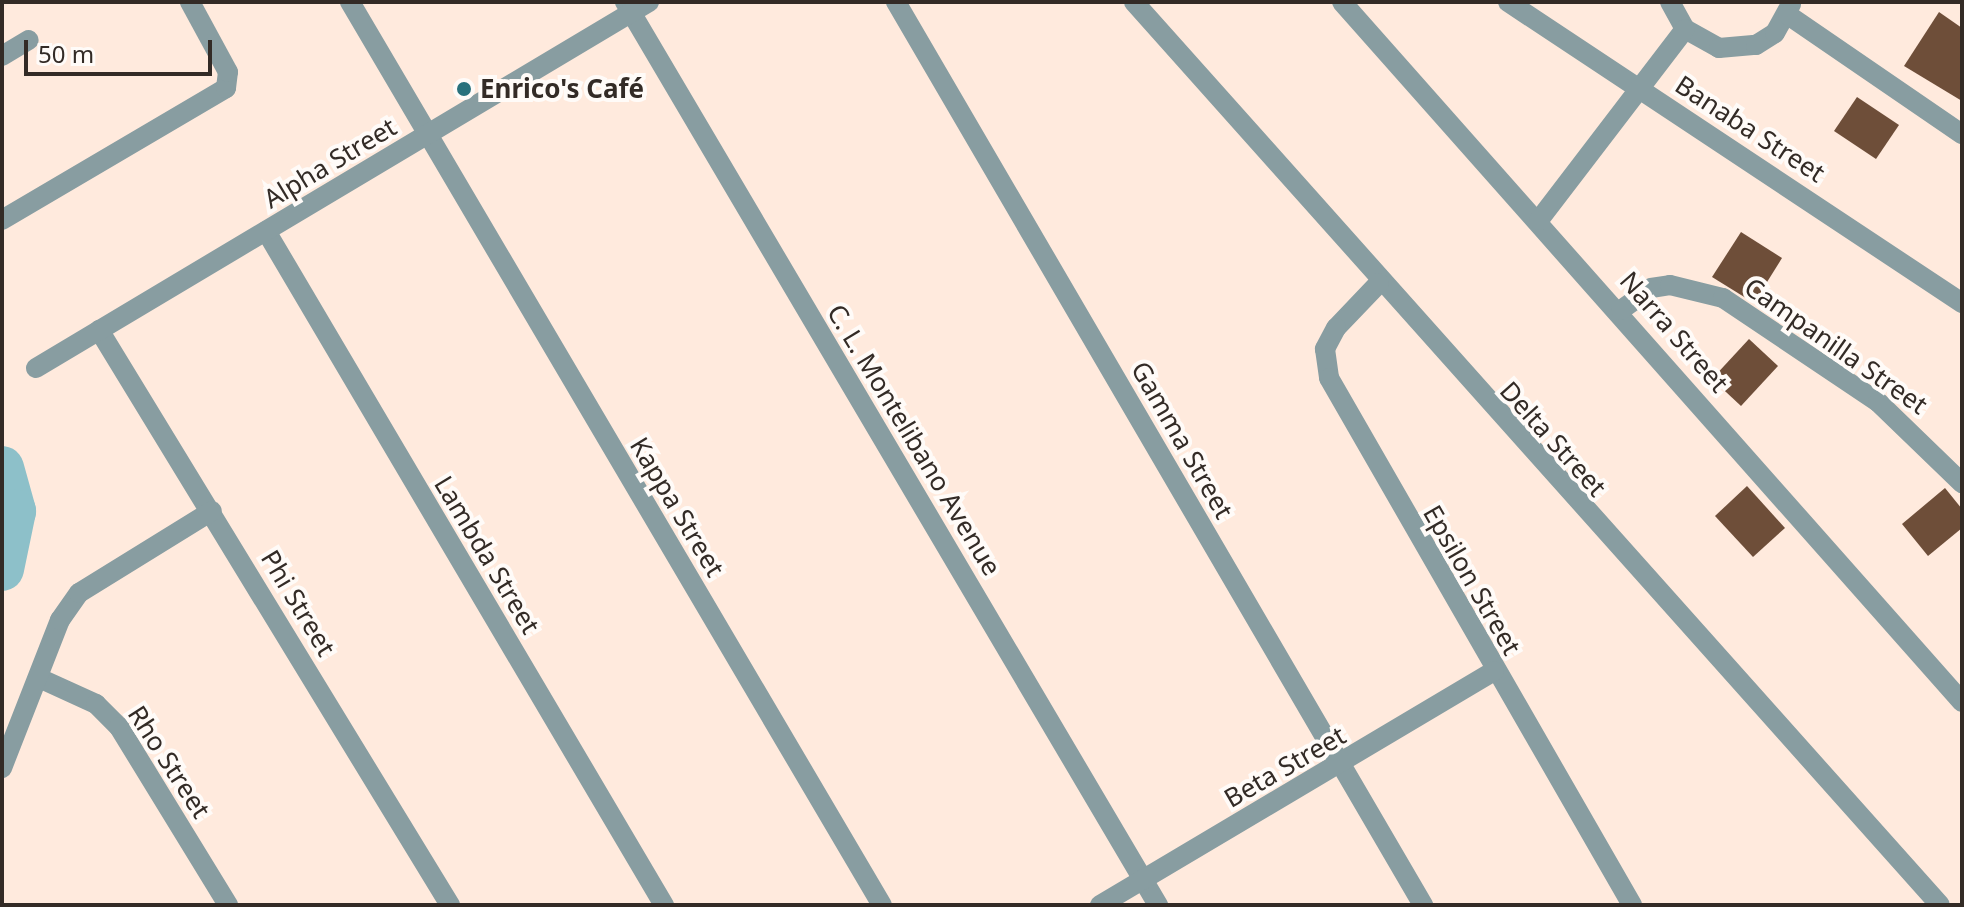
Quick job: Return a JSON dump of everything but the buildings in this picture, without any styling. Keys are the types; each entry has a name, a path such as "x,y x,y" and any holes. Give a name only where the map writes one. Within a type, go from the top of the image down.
{"street":[{"path":"2,220 230,81 190,2"},
{"name":"Kappa Street","path":"350,2 882,905"},
{"name":"Alpha Street","path":"36,368 427,136 628,7 649,2"},
{"name":"Gamma Street","path":"896,2 1423,905"},
{"name":"Delta Street","path":"1134,2 1379,283 1940,905"},
{"name":"Narra Street","path":"1342,2 1621,310 1958,690"},
{"name":"Banaba Street","path":"1508,2 1962,303"},
{"path":"1670,2 1685,29 1719,48 1742,49 1775,33 1790,9 1962,134"},
{"name":"C. L. Montelibano Avenue","path":"628,7 1158,905"},
{"path":"1539,220 1637,87 1685,29"},
{"path":"2,56 29,40"},
{"name":"Lambda Street","path":"266,231 664,905"},
{"name":"Epsilon Street","path":"1379,283 1336,328 1325,349 1329,378 1494,671 1632,905"},
{"name":"Campanilla Street","path":"1621,310 1651,288 1670,285 1723,298 1878,402 1962,483"},
{"name":"Phi Street","path":"99,330 450,905"},
{"path":"2,768 60,620 79,593 212,511"},
{"name":"Beta Street","path":"1100,905 1342,765 1494,671"},
{"name":"Rho Street","path":"39,678 96,704 119,727 228,905"}],"waterway":[{"path":"2,468 14,511 2,569"}],"place":[{"name":"Enrico's Café","path":"464,89"}]}
